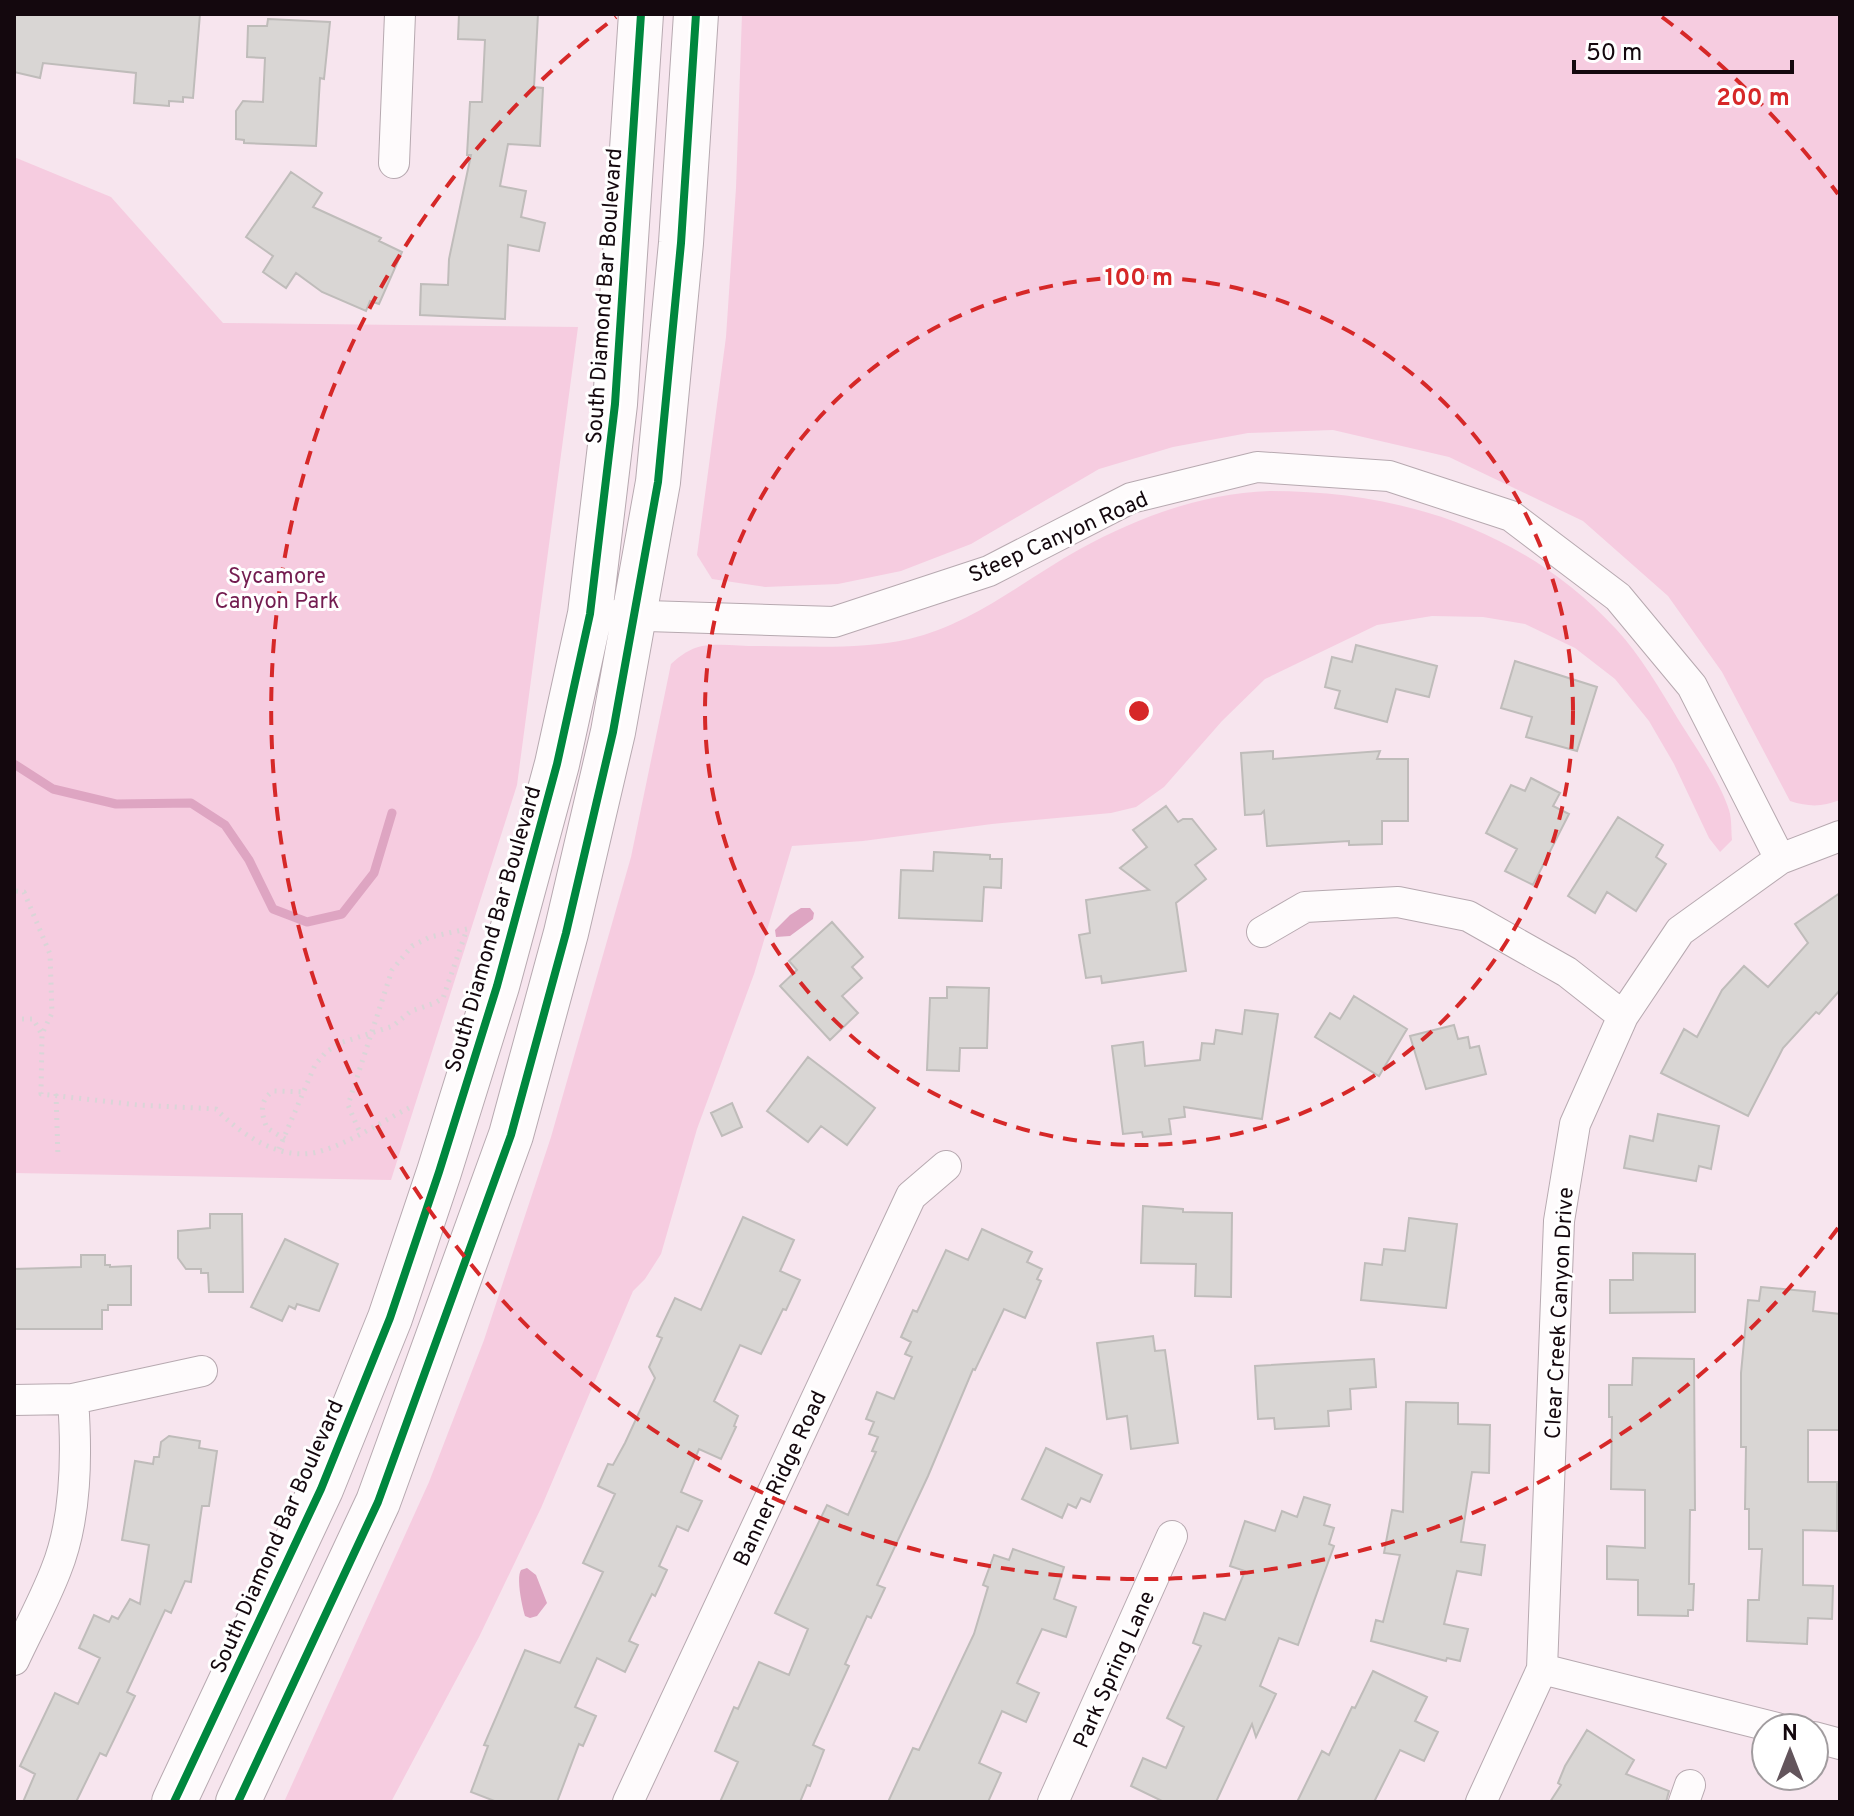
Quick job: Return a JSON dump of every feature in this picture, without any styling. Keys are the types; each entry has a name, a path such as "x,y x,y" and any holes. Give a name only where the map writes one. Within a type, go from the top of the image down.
{"main road":[{"name":"South Diamond Bar Boulevard","path":"174,1802 321,1489 390,1318 497,986 557,764 590,614 615,404 641,14"},
{"path":"238,1802 378,1502 511,1135 570,918 613,732 659,466 681,243 696,14"}],"street":[{"path":"394,163 400,14"},
{"name":"Steep Canyon Road","path":"590,614 834,622 989,571 1131,498 1257,467 1389,476 1511,516 1618,597 1692,686 1780,859"},
{"name":"Clear Creek Canyon Drive","path":"1481,1802 1542,1669 1559,1221 1575,1124 1623,1016 1680,931 1780,859 1840,836"},
{"path":"1262,932 1305,907 1398,902 1468,916 1567,972 1623,1016"},
{"name":"Banner Ridge Road","path":"628,1802 911,1196 946,1166"},
{"path":"14,1400 73,1399 202,1371"},
{"path":"14,1660 57,1568 72,1504 76,1447 73,1399"},
{"name":"Park Spring Lane","path":"1053,1802 1172,1536"},
{"path":"1542,1669 1750,1721"}],"path":[{"path":"16,891 24,892 50,954 52,1013 42,1034 41,1094 138,1105 216,1109 232,1126 250,1138 279,1149 312,1153 323,1151 411,1107"},
{"path":"279,1149 315,1065 326,1052 340,1043 372,1033 393,1026 411,1011 443,998 467,929 430,937 412,946 392,970 372,1033 348,1105 360,1133"},
{"path":"14,1019 33,1019 42,1034"},
{"path":"285,1139 267,1128 262,1108 264,1101 273,1091 305,1092"},
{"path":"56,1094 58,1158"}],"green space":[{"path":"742,14 1840,14 1840,800 1815,805 1790,801 1722,672 1668,596 1583,521 1449,457 1333,430 1248,433 1173,447 1099,469 971,544 901,571 838,584 765,587 712,579 697,555 726,337 736,188"},
{"name":"Sycamore Canyon Park","path":"14,157 111,197 223,323 578,327 517,785 391,1180 14,1173"},
{"path":"1270,491 1367,499 1413,509 1458,523 1501,542 1542,566 1580,595 1616,629 1657,684 1719,787 1729,810 1732,840 1720,852 1709,838 1674,764 1649,721 1615,679 1575,648 1525,624 1483,617 1432,616 1377,625 1265,679 1222,721 1164,787 1136,807 1111,813 792,846 754,974 697,1129 661,1254 633,1291 541,1508 479,1637 391,1802 284,1802 429,1482 484,1340 551,1137 631,857 671,664 697,647 709,645 852,646 909,639 955,623 1080,549 1126,526 1195,502"}],"shaded area":[{"path":"801,908 810,908 814,913 813,919 790,936 776,937 775,930"},
{"path":"527,1568 536,1575 547,1603 537,1616 530,1618 525,1616 519,1585 521,1570"}],"building":[{"path":"14,14 200,14 193,98 183,97 183,102 169,101 169,106 134,103 136,73 43,63 40,78 14,72"},
{"path":"459,14 538,14 534,87 543,88 540,146 508,144 500,186 526,191 521,217 545,223 539,251 508,245 505,319 420,315 421,284 448,285 449,259 471,155 467,155 470,102 482,102 485,40 458,39"},
{"path":"268,19 330,22 324,79 320,78 316,146 244,143 244,140 236,139 236,111 243,101 263,102 265,58 247,57 248,26 267,26"},
{"path":"291,172 322,193 313,207 381,238 379,241 402,252 379,304 370,301 366,311 322,292 296,273 286,288 263,272 273,256 246,237"},
{"path":"1356,645 1437,666 1429,697 1396,689 1387,722 1335,708 1340,691 1325,687 1332,657 1352,662"},
{"path":"1515,661 1597,687 1577,751 1526,737 1532,717 1501,708"},
{"path":"1273,751 1273,759 1380,751 1377,759 1408,759 1408,821 1382,821 1382,844 1349,845 1349,841 1267,846 1264,811 1245,815 1241,753"},
{"path":"1531,778 1560,793 1553,806 1569,814 1533,885 1505,871 1517,849 1486,833 1511,785 1525,791"},
{"path":"1166,806 1178,822 1192,819 1216,849 1195,865 1206,879 1176,903 1186,971 1102,983 1101,976 1086,978 1079,935 1090,933 1086,900 1149,890 1120,868 1147,847 1133,830"},
{"path":"1618,817 1663,845 1656,857 1666,864 1636,911 1607,892 1595,913 1568,896"},
{"path":"934,852 990,855 990,859 1002,859 1001,888 984,887 982,921 899,918 901,870 933,871"},
{"path":"1840,893 1840,990 1783,1048 1748,1116 1661,1073 1684,1029 1697,1037 1722,990 1744,966 1768,987 1808,943 1795,924"},
{"path":"832,922 863,957 852,967 862,978 842,996 858,1013 830,1040 780,986 797,970 789,961"},
{"path":"947,987 989,988 987,1048 960,1048 959,1071 927,1070 930,998 947,998"},
{"path":"1354,996 1407,1029 1379,1076 1315,1037 1330,1013 1340,1019"},
{"path":"1245,1010 1278,1014 1262,1119 1184,1107 1185,1117 1169,1119 1171,1134 1143,1137 1142,1132 1123,1134 1112,1046 1143,1042 1145,1066 1200,1060 1202,1043 1214,1044 1216,1030 1242,1034"},
{"path":"1454,1025 1458,1039 1468,1037 1470,1048 1479,1046 1486,1074 1426,1089 1410,1036"},
{"path":"808,1057 875,1108 847,1145 821,1126 808,1142 767,1111"},
{"path":"732,1103 742,1127 722,1136 711,1113"},
{"path":"1658,1114 1719,1126 1711,1169 1699,1166 1696,1181 1624,1168 1630,1136 1653,1141"},
{"path":"1143,1206 1183,1209 1183,1212 1232,1213 1231,1297 1195,1296 1196,1264 1141,1263"},
{"path":"210,1214 242,1214 243,1292 209,1292 208,1273 201,1273 201,1269 186,1269 178,1258 178,1231 210,1228"},
{"path":"743,1217 794,1240 780,1271 800,1280 761,1354 740,1345 714,1401 738,1416 736,1427 721,1459 699,1449 681,1492 702,1501 688,1531 677,1526 659,1566 667,1570 629,1641 638,1645 625,1672 597,1658 575,1707 596,1716 583,1746 579,1744 557,1802 497,1802 471,1792 488,1746 484,1745 525,1650 560,1663 603,1572 583,1563 615,1494 598,1486 608,1464 613,1465 625,1443 655,1378 649,1367 662,1338 657,1336 675,1298 701,1310"},
{"path":"1409,1218 1457,1224 1446,1308 1361,1300 1365,1263 1382,1265 1384,1249 1405,1251"},
{"path":"982,1229 1032,1252 1027,1262 1042,1269 1037,1279 1041,1281 1025,1318 1004,1309 973,1369 877,1585 885,1588 871,1618 867,1616 845,1664 849,1666 813,1745 824,1750 800,1802 720,1802 738,1762 715,1751 734,1707 738,1709 759,1662 789,1675 808,1629 775,1613 827,1505 848,1515 876,1452 872,1451 878,1437 869,1434 874,1422 866,1419 877,1392 894,1399 912,1357 905,1354 911,1342 901,1337 913,1310 917,1312 946,1250 968,1260"},
{"path":"285,1239 338,1264 319,1311 297,1304 295,1309 289,1306 282,1321 251,1307"},
{"path":"1633,1253 1695,1254 1695,1312 1610,1313 1610,1280 1633,1280"},
{"path":"81,1255 105,1255 105,1265 110,1267 131,1266 131,1305 108,1305 108,1310 102,1310 102,1329 14,1329 14,1269 81,1267"},
{"path":"1761,1287 1815,1292 1813,1311 1840,1314 1839,1430 1808,1430 1808,1482 1837,1482 1837,1531 1803,1530 1803,1585 1833,1586 1832,1619 1808,1618 1807,1644 1747,1641 1748,1600 1759,1600 1762,1549 1749,1549 1749,1509 1745,1509 1746,1447 1741,1447 1741,1373 1748,1300 1759,1301"},
{"path":"1153,1336 1155,1351 1165,1350 1178,1443 1131,1449 1127,1416 1107,1419 1097,1343"},
{"path":"1633,1358 1694,1359 1695,1510 1690,1510 1689,1584 1694,1584 1693,1610 1688,1610 1688,1616 1638,1615 1638,1580 1607,1579 1607,1546 1645,1548 1645,1490 1611,1489 1609,1385 1632,1385"},
{"path":"1374,1359 1376,1387 1350,1389 1351,1409 1328,1411 1329,1426 1275,1429 1274,1418 1258,1419 1255,1366"},
{"path":"1406,1402 1458,1403 1458,1424 1490,1425 1489,1473 1472,1472 1461,1542 1485,1545 1481,1575 1457,1571 1444,1624 1468,1629 1460,1661 1447,1658 1446,1661 1371,1641 1376,1620 1383,1622 1400,1555 1384,1553 1392,1510 1403,1512"},
{"path":"169,1436 200,1441 199,1448 217,1451 209,1506 202,1506 191,1582 185,1581 171,1613 165,1610 127,1692 135,1696 106,1756 100,1753 76,1802 23,1802 35,1774 20,1766 55,1693 78,1704 100,1658 79,1648 94,1615 109,1622 112,1616 118,1619 130,1599 140,1604 149,1545 122,1540 135,1461 153,1464 154,1457 159,1457 161,1442"},
{"path":"1046,1448 1102,1475 1090,1502 1081,1498 1076,1508 1068,1504 1062,1518 1022,1499"},
{"path":"1304,1497 1330,1505 1324,1525 1334,1528 1329,1544 1334,1546 1298,1645 1279,1638 1260,1686 1276,1694 1256,1737 1252,1724 1216,1802 1164,1802 1131,1786 1143,1758 1166,1768 1184,1727 1167,1718 1201,1646 1193,1643 1204,1613 1225,1620 1245,1571 1230,1566 1245,1521 1275,1531 1282,1511 1297,1517"},
{"path":"1013,1549 1064,1567 1054,1599 1076,1607 1066,1637 1042,1629 1017,1683 1039,1693 1026,1722 1002,1711 979,1763 1001,1773 988,1802 888,1802 913,1748 919,1750 974,1634 988,1587 983,1585 994,1555 1009,1560"},
{"path":"1373,1671 1427,1697 1415,1721 1438,1732 1424,1761 1400,1750 1374,1802 1297,1802 1322,1751 1329,1755"},
{"path":"1587,1730 1634,1760 1626,1774 1669,1791 1666,1802 1550,1802 1561,1785 1558,1783 1565,1766"}],"waterway":[{"path":"14,764 53,789 116,804 191,803 225,825 249,860 273,909 307,922 342,914 374,873 392,813"}],"cycle path":[{"path":"174,1802 321,1489 390,1318 497,986 557,764 590,614 615,404 641,14"},
{"path":"238,1802 378,1502 511,1135 566,933 613,732 658,482 681,243 696,14"}]}
